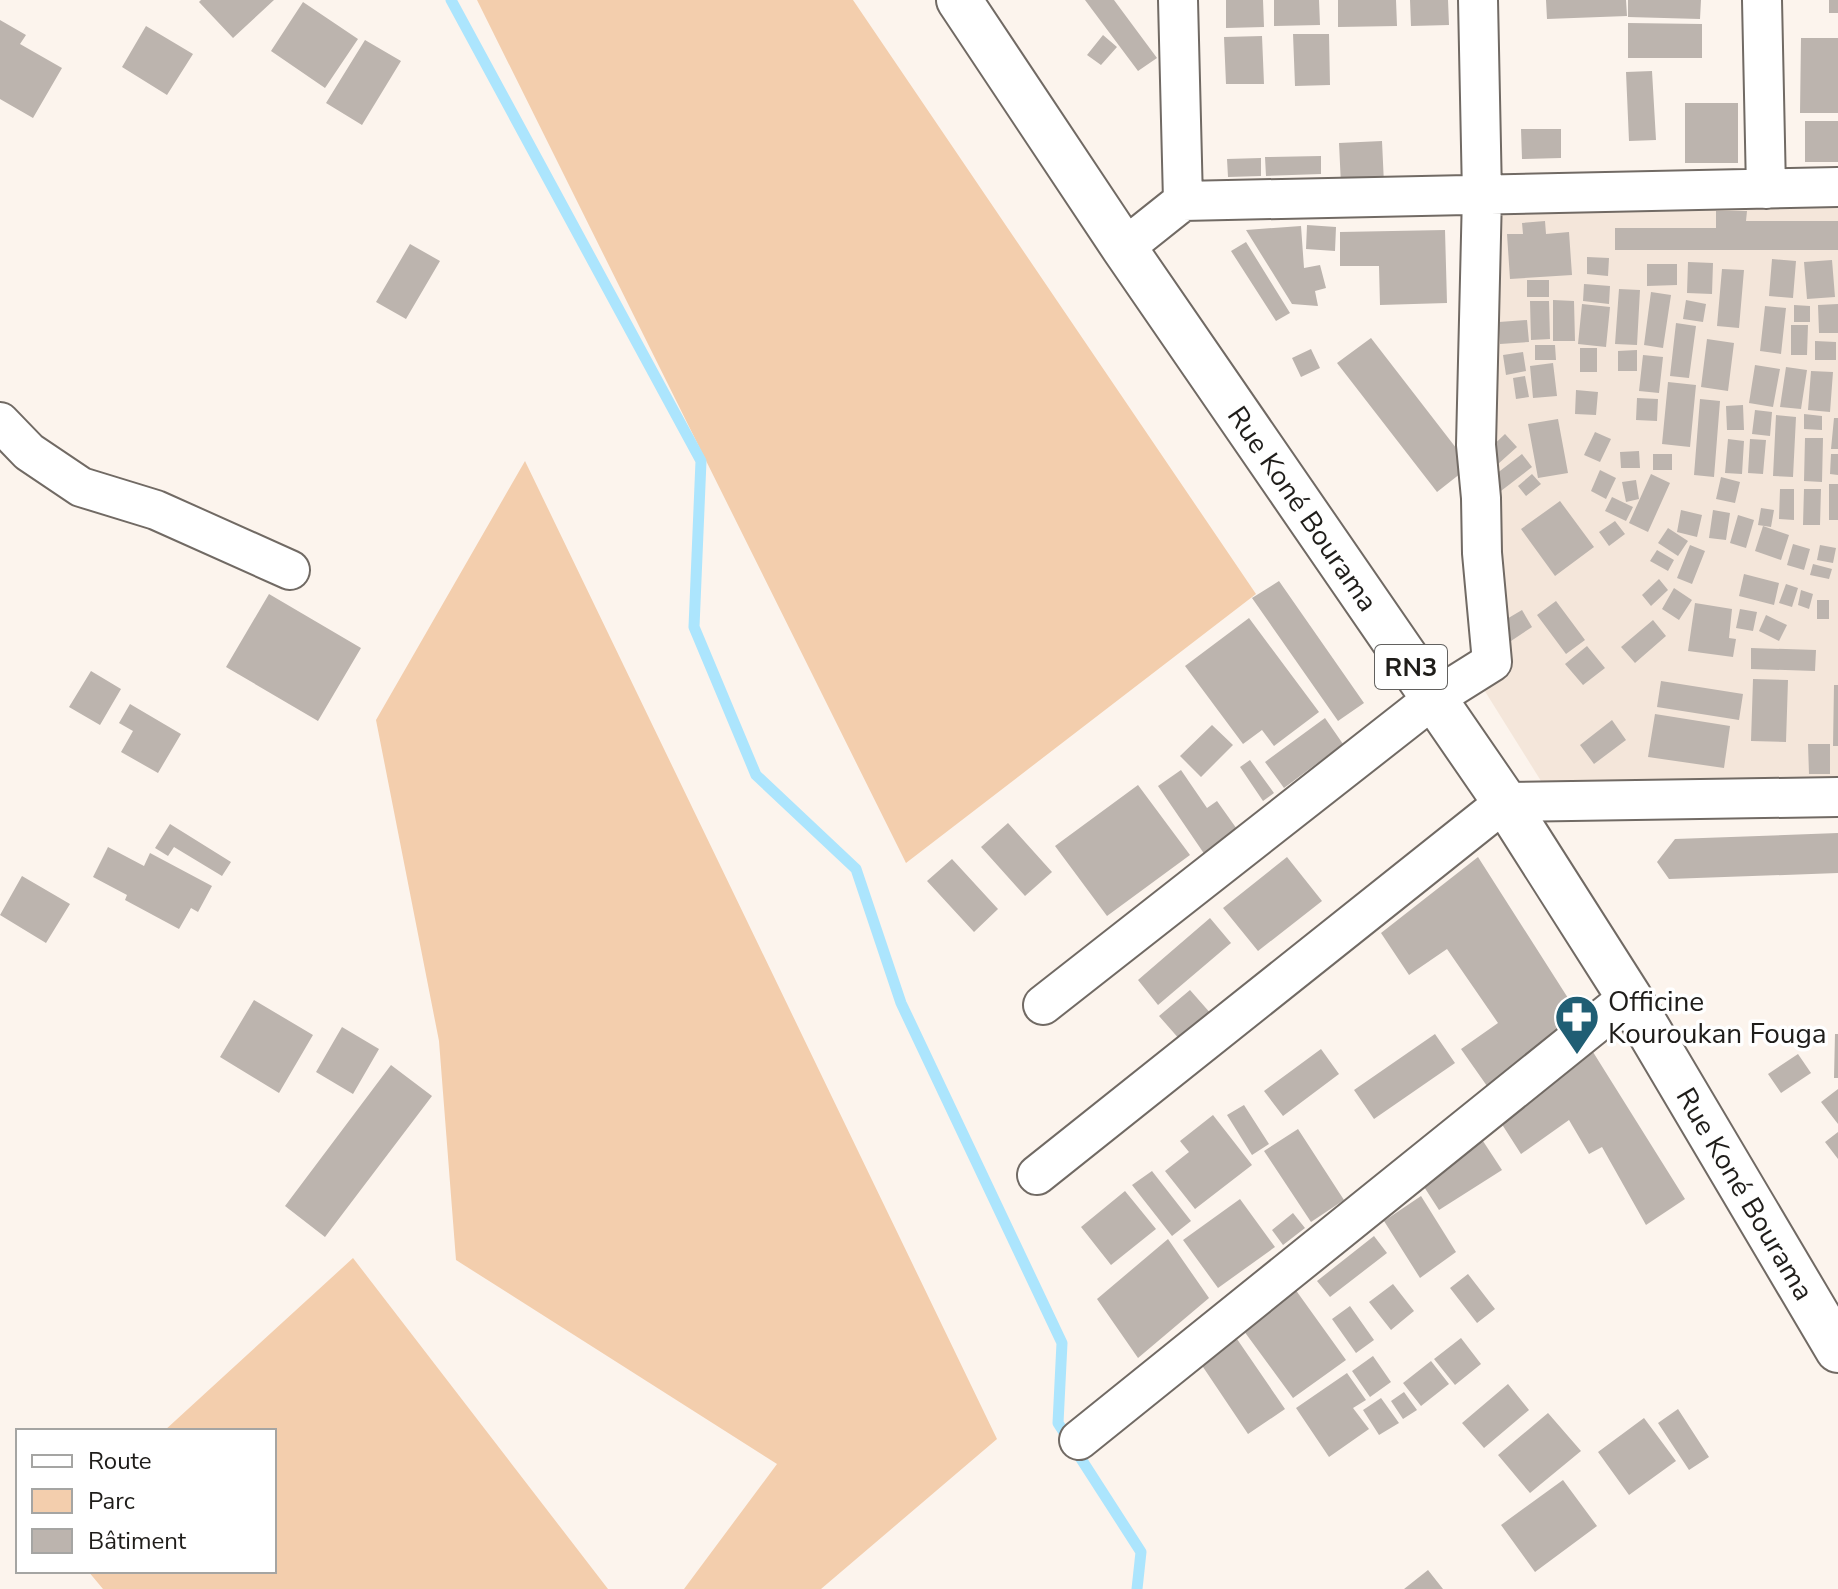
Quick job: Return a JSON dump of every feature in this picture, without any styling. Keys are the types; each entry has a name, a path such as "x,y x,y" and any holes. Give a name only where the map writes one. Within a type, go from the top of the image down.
{"highway":[{"name":"Rue Koné Bourama","path":"959,0 1124,248 1505,802 1629,997 1838,1350"}],"street":[{"path":"1178,0 1183,201"},
{"path":"1043,1005 1433,699 1492,662 1476,445 1482,195 1478,0"},
{"path":"1762,0 1766,189"},
{"path":"1124,248 1183,201 1838,187"},
{"path":"0,422 29,452 81,487 156,510 290,570"},
{"path":"1037,1175 1505,802 1838,797"},
{"path":"1079,1440 1629,997"}],"shaded area":[{"path":"1838,205 1838,801 1546,789 1471,669 1477,512 1460,210"}],"green space":[{"path":"477,0 853,0 1256,594 906,863"},
{"path":"525,461 997,1439 821,1589 684,1589 777,1464 456,1260 439,1041 376,720"},
{"path":"353,1258 608,1589 103,1589 90,1573 276,1573 276,1429 166,1429"}],"building":[{"path":"274,0 233,38 199,2"},
{"path":"1085,0 1114,0 1157,58 1138,71"},
{"path":"1226,0 1263,0 1264,27 1226,28"},
{"path":"1274,0 1319,0 1320,25 1274,26"},
{"path":"1338,0 1396,0 1397,26 1338,27"},
{"path":"1410,0 1448,0 1449,25 1411,26"},
{"path":"1546,0 1626,0 1627,16 1547,19"},
{"path":"1628,0 1701,0 1700,19 1628,17"},
{"path":"1829,0 1838,0 1838,13 1829,13"},
{"path":"303,2 358,39 325,88 271,51"},
{"path":"0,20 26,35 20,44 62,68 33,118 0,99"},
{"path":"1628,23 1702,24 1702,58 1628,58"},
{"path":"146,26 193,54 167,95 122,67"},
{"path":"1293,34 1329,34 1330,85 1295,86"},
{"path":"1103,35 1117,47 1101,65 1087,55"},
{"path":"1262,36 1264,84 1226,84 1224,37"},
{"path":"1801,38 1838,38 1838,113 1800,113"},
{"path":"365,40 401,61 362,125 326,103"},
{"path":"1652,71 1656,140 1629,141 1626,72"},
{"path":"1685,103 1738,103 1738,163 1685,163"},
{"path":"1805,121 1838,121 1838,162 1805,162"},
{"path":"1521,129 1561,129 1561,158 1522,159"},
{"path":"1382,141 1384,184 1341,185 1339,143"},
{"path":"1321,156 1321,174 1266,176 1265,157"},
{"path":"1261,158 1261,176 1228,177 1227,159"},
{"path":"1716,211 1747,211 1746,221 1838,221 1838,250 1615,250 1615,228 1716,228"},
{"path":"1545,221 1546,234 1569,232 1572,275 1510,279 1507,234 1523,234 1522,223"},
{"path":"1307,225 1336,227 1335,251 1306,249"},
{"path":"1301,226 1304,268 1320,265 1326,288 1315,291 1318,306 1292,304 1246,230"},
{"path":"1445,230 1447,303 1380,305 1379,266 1340,266 1340,232"},
{"path":"1246,242 1290,313 1276,321 1231,251"},
{"path":"410,244 440,261 406,319 376,302"},
{"path":"1587,257 1609,258 1608,276 1587,274"},
{"path":"1772,259 1796,261 1793,298 1769,296"},
{"path":"1832,260 1835,297 1807,299 1804,262"},
{"path":"1688,262 1713,263 1712,294 1687,293"},
{"path":"1647,264 1677,264 1677,285 1647,286"},
{"path":"1722,269 1744,270 1739,328 1717,326"},
{"path":"1527,280 1549,280 1549,297 1527,297"},
{"path":"1584,284 1610,286 1609,304 1583,301"},
{"path":"1619,289 1640,290 1637,345 1615,344"},
{"path":"1651,292 1671,295 1663,348 1644,345"},
{"path":"1553,300 1574,301 1575,341 1553,341"},
{"path":"1686,300 1706,304 1703,322 1683,319"},
{"path":"1530,301 1549,301 1550,339 1531,340"},
{"path":"1582,304 1610,307 1606,347 1578,344"},
{"path":"1838,304 1838,333 1819,333 1818,305"},
{"path":"1794,305 1810,306 1810,322 1794,322"},
{"path":"1765,306 1786,308 1781,354 1760,351"},
{"path":"1527,320 1529,342 1500,344 1499,322"},
{"path":"1676,323 1696,326 1689,378 1670,376"},
{"path":"1791,325 1808,325 1807,355 1791,355"},
{"path":"1371,338 1470,466 1437,492 1337,363"},
{"path":"1707,339 1734,343 1728,391 1701,387"},
{"path":"1815,341 1836,342 1836,360 1815,360"},
{"path":"1535,345 1555,345 1556,360 1535,360"},
{"path":"1580,348 1597,348 1597,372 1580,372"},
{"path":"1311,349 1320,368 1301,377 1292,358"},
{"path":"1637,350 1637,371 1618,371 1618,351"},
{"path":"1523,352 1526,371 1506,375 1503,355"},
{"path":"1643,355 1663,357 1659,393 1639,391"},
{"path":"1553,363 1557,396 1533,398 1530,366"},
{"path":"1755,365 1780,369 1773,407 1749,403"},
{"path":"1786,367 1807,370 1801,409 1780,407"},
{"path":"1811,371 1833,372 1830,412 1808,410"},
{"path":"1525,376 1529,397 1516,399 1513,378"},
{"path":"1668,382 1696,385 1690,447 1662,444"},
{"path":"1576,390 1598,392 1596,415 1575,414"},
{"path":"1637,398 1658,399 1657,421 1636,420"},
{"path":"1700,399 1720,401 1714,477 1694,475"},
{"path":"1743,405 1744,430 1727,430 1726,406"},
{"path":"1755,410 1772,412 1770,436 1752,434"},
{"path":"1804,414 1822,416 1822,430 1804,429"},
{"path":"1776,415 1796,417 1793,477 1773,476"},
{"path":"1834,418 1838,418 1838,449 1831,449"},
{"path":"1558,419 1568,473 1538,478 1528,424"},
{"path":"1595,432 1611,439 1600,462 1584,455"},
{"path":"1505,434 1517,447 1498,464 1486,452"},
{"path":"1805,438 1823,438 1822,482 1804,481"},
{"path":"1728,439 1744,441 1742,474 1725,473"},
{"path":"1750,439 1766,440 1763,474 1748,473"},
{"path":"1639,451 1640,468 1621,468 1620,452"},
{"path":"1522,454 1532,467 1497,494 1487,481"},
{"path":"1653,454 1672,454 1672,470 1653,470"},
{"path":"1831,454 1838,454 1838,475 1830,474"},
{"path":"1600,470 1616,478 1606,499 1591,491"},
{"path":"1532,474 1541,484 1526,496 1518,486"},
{"path":"1651,474 1670,483 1648,532 1629,523"},
{"path":"1721,477 1740,482 1735,503 1716,499"},
{"path":"1636,480 1639,499 1626,502 1622,482"},
{"path":"1829,484 1838,484 1838,520 1829,520"},
{"path":"1780,489 1794,489 1794,520 1779,519"},
{"path":"1804,489 1821,489 1820,525 1803,525"},
{"path":"1612,497 1633,507 1626,521 1605,511"},
{"path":"1560,501 1594,547 1555,576 1521,529"},
{"path":"1761,508 1774,510 1771,527 1758,525"},
{"path":"1681,510 1702,515 1697,537 1677,532"},
{"path":"1713,510 1730,513 1726,540 1709,538"},
{"path":"1738,515 1754,520 1746,548 1730,543"},
{"path":"1615,521 1625,534 1609,546 1599,532"},
{"path":"1763,526 1789,535 1781,560 1755,551"},
{"path":"1668,528 1688,541 1678,556 1658,543"},
{"path":"1793,544 1810,549 1804,570 1787,565"},
{"path":"1690,545 1705,551 1692,584 1677,578"},
{"path":"1820,545 1836,548 1833,563 1817,560"},
{"path":"1657,550 1674,560 1668,571 1650,561"},
{"path":"1813,564 1832,569 1829,579 1810,575"},
{"path":"1744,574 1779,583 1774,605 1739,596"},
{"path":"1659,579 1668,590 1651,606 1642,595"},
{"path":"1279,581 1364,703 1338,721 1252,598"},
{"path":"1786,584 1798,588 1792,607 1779,603"},
{"path":"1674,588 1692,600 1679,620 1662,609"},
{"path":"1801,590 1813,594 1809,609 1798,605"},
{"path":"269,594 361,648 318,721 226,667"},
{"path":"1817,600 1829,600 1829,619 1817,619"},
{"path":"1556,601 1585,640 1566,654 1537,615"},
{"path":"1695,603 1732,609 1729,638 1736,639 1733,657 1688,651"},
{"path":"1740,609 1757,612 1753,631 1736,628"},
{"path":"1522,610 1532,627 1511,641 1500,623"},
{"path":"1766,615 1787,625 1779,641 1759,631"},
{"path":"1249,618 1319,712 1274,746 1262,730 1243,744 1185,666"},
{"path":"1653,620 1666,636 1635,663 1621,647"},
{"path":"1587,646 1605,668 1583,685 1565,664"},
{"path":"1751,648 1816,650 1815,671 1751,669"},
{"path":"91,671 121,689 100,725 69,707"},
{"path":"1753,679 1788,680 1786,742 1751,741"},
{"path":"1661,681 1743,694 1739,720 1657,707"},
{"path":"1834,685 1838,685 1838,746 1833,746"},
{"path":"130,704 181,734 158,773 121,752 133,731 119,723"},
{"path":"1655,714 1730,726 1724,768 1648,757"},
{"path":"1325,718 1343,744 1284,788 1265,762"},
{"path":"1612,720 1626,740 1594,764 1580,745"},
{"path":"1212,725 1233,745 1201,777 1180,756"},
{"path":"1808,744 1830,744 1830,774 1809,774"},
{"path":"1250,760 1274,793 1263,801 1240,767"},
{"path":"1181,770 1207,808 1217,801 1239,832 1205,855 1158,786"},
{"path":"1138,785 1190,855 1107,916 1055,846"},
{"path":"1008,823 1052,872 1025,896 981,847"},
{"path":"170,824 231,862 222,876 174,847 168,856 155,848"},
{"path":"1838,833 1838,873 1669,879 1657,862 1675,839"},
{"path":"108,847 144,866 150,853 212,886 198,912 191,908 179,929 125,900 127,895 93,877"},
{"path":"1287,857 1322,901 1258,951 1223,908"},
{"path":"1478,857 1582,1020 1487,1086 1461,1049 1498,1023 1447,949 1409,975 1381,933"},
{"path":"952,859 998,909 974,932 927,881"},
{"path":"22,876 70,904 46,943 0,915"},
{"path":"1210,918 1231,943 1158,1005 1138,980"},
{"path":"1190,990 1212,1015 1181,1041 1159,1016"},
{"path":"254,1000 313,1035 279,1093 220,1057"},
{"path":"342,1027 379,1049 353,1094 316,1072"},
{"path":"1435,1034 1455,1063 1374,1119 1354,1090"},
{"path":"1835,1034 1838,1034 1838,1078 1834,1078"},
{"path":"1588,1044 1685,1199 1646,1225 1602,1147 1589,1154 1569,1120 1521,1154 1496,1115"},
{"path":"1321,1049 1339,1074 1283,1116 1264,1091"},
{"path":"1798,1054 1811,1073 1781,1093 1768,1074"},
{"path":"391,1065 432,1096 325,1237 285,1206"},
{"path":"1838,1089 1838,1124 1821,1102"},
{"path":"1244,1105 1269,1144 1252,1155 1227,1115"},
{"path":"1213,1115 1252,1165 1195,1209 1165,1171 1189,1152 1180,1141"},
{"path":"1298,1129 1344,1200 1311,1222 1264,1151"},
{"path":"1838,1132 1838,1159 1825,1142"},
{"path":"1481,1138 1502,1170 1439,1210 1419,1179"},
{"path":"1152,1171 1191,1221 1172,1236 1132,1185"},
{"path":"1125,1191 1156,1229 1111,1265 1081,1227"},
{"path":"1421,1196 1456,1252 1420,1278 1384,1221"},
{"path":"1240,1199 1275,1247 1218,1288 1183,1240"},
{"path":"1293,1213 1305,1228 1283,1245 1272,1230"},
{"path":"1374,1236 1387,1253 1330,1297 1317,1281"},
{"path":"1168,1239 1209,1298 1138,1358 1097,1299"},
{"path":"1468,1274 1495,1309 1477,1323 1450,1288"},
{"path":"1393,1284 1414,1311 1391,1330 1369,1302"},
{"path":"1295,1289 1346,1360 1293,1398 1241,1327"},
{"path":"1350,1306 1374,1340 1356,1353 1332,1319"},
{"path":"1461,1338 1481,1364 1455,1385 1434,1359"},
{"path":"1237,1339 1285,1409 1248,1434 1201,1364"},
{"path":"1373,1356 1391,1382 1370,1397 1352,1371"},
{"path":"1431,1361 1449,1384 1421,1406 1403,1383"},
{"path":"1347,1373 1366,1400 1353,1408 1369,1429 1329,1457 1296,1408"},
{"path":"1508,1384 1529,1410 1484,1448 1462,1423"},
{"path":"1404,1392 1417,1410 1403,1419 1391,1401"},
{"path":"1381,1398 1399,1423 1379,1435 1363,1410"},
{"path":"1678,1409 1709,1457 1689,1470 1658,1423"},
{"path":"1548,1413 1581,1451 1530,1493 1498,1455"},
{"path":"1644,1418 1676,1461 1629,1495 1598,1452"},
{"path":"1563,1480 1597,1526 1535,1572 1501,1525"},
{"path":"1428,1570 1443,1589 1404,1589"}],"waterway":[{"path":"451,0 701,461 694,627 756,775 856,869 901,1003 1062,1343 1058,1423 1141,1552 1137,1589"}],"place":[{"name":"Officine Kouroukan Fouga","path":"1577,1056"}]}
